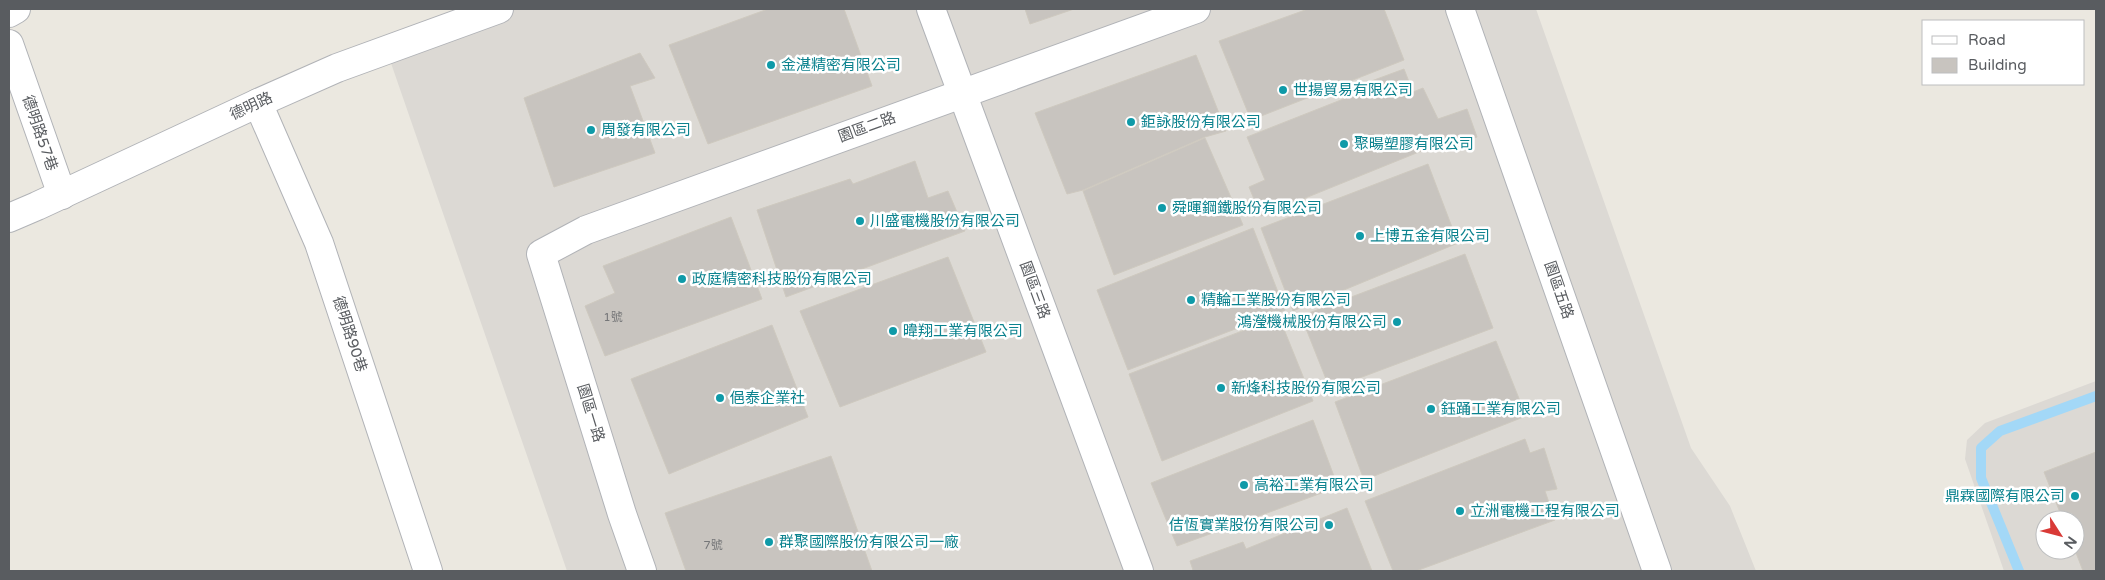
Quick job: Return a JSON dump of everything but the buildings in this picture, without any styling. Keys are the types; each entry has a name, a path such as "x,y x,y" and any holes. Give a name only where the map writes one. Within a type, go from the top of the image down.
{"street":[{"path":"9,13 16,9"},
{"name":"德明路","path":"9,218 337,68 499,9"},
{"name":"園區三路","path":"931,9 1139,571"},
{"name":"園區二路","path":"541,254 586,230 962,92 1196,9"},
{"name":"園區五路","path":"1460,9 1657,571"},
{"name":"德明路57巷","path":"9,44 62,195"},
{"name":"德明路90巷","path":"258,103 319,243 428,571"},
{"name":"園區一路","path":"541,254 622,514 642,571"}],"shaded area":[{"path":"465,9 1536,9 1691,448 1730,506 1756,571 567,571 384,43"},
{"path":"2096,381 2096,571 2004,571 1965,459 1967,440 1985,423"}],"waterway":[{"path":"2019,571 1981,478 1981,448 2000,431 2096,396"}],"place":[{"name":"金湛精密有限公司","path":"771,65"},
{"name":"世揚貿易有限公司","path":"1283,90"},
{"name":"鉅詠股份有限公司","path":"1131,122"},
{"name":"周發有限公司","path":"591,130"},
{"name":"聚暘塑膠有限公司","path":"1344,144"},
{"name":"舜暉鋼鐵股份有限公司","path":"1162,208"},
{"name":"川盛電機股份有限公司","path":"860,221"},
{"name":"上博五金有限公司","path":"1360,236"},
{"name":"政庭精密科技股份有限公司","path":"682,279"},
{"name":"精輪工業股份有限公司","path":"1191,300"},
{"name":"鴻瀅機械股份有限公司","path":"1397,322"},
{"name":"暐翔工業有限公司","path":"893,331"},
{"name":"新烽科技股份有限公司","path":"1221,388"},
{"name":"俋泰企業社","path":"720,398"},
{"name":"鈺踊工業有限公司","path":"1431,409"},
{"name":"高裕工業有限公司","path":"1244,485"},
{"name":"鼎霖國際有限公司","path":"2075,496"},
{"name":"立洲電機工程有限公司","path":"1460,511"},
{"name":"佶恆實業股份有限公司","path":"1329,525"},
{"name":"群聚國際股份有限公司一廠","path":"769,542"}]}
